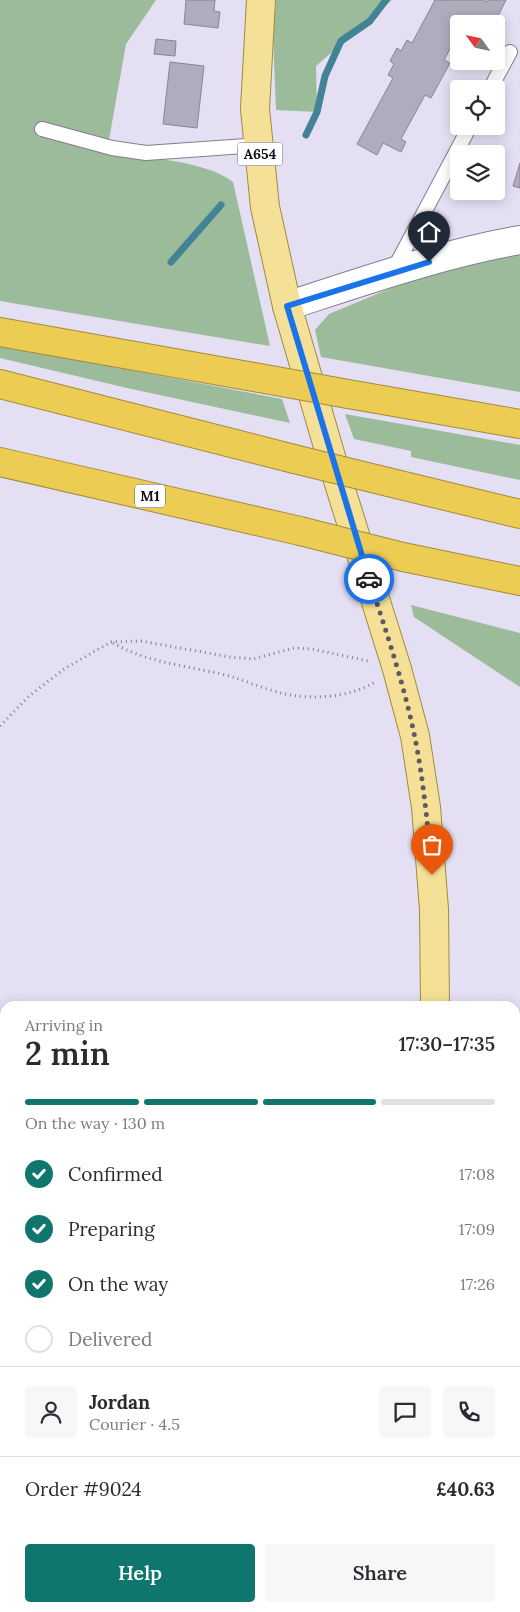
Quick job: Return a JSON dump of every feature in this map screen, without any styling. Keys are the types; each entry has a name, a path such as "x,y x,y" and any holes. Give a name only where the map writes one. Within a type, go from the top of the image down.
{"highway":[{"path":"0,332 520,424"},
{"path":"0,384 520,514"},
{"name":"M1","path":"0,462 300,531 403,557 520,581"},
{"path":"477,573 520,588"}],"main road":[{"name":"A654","path":"261,0 256,109 265,206 287,306 336,474 398,669 414,736 426,807 434,908 435,1001"}],"street":[{"path":"287,306 392,272 485,246 520,240"}],"lane":[{"path":"495,80 510,52"},
{"path":"42,129 112,148 146,152 259,145"},
{"path":"392,272 465,135"}],"path":[{"path":"0,726 29,696 64,669 111,642 141,641 230,658 253,659 294,648 312,649 342,654 398,669"},
{"path":"111,642 127,651 152,659 298,696 330,696 364,688 398,669"}],"green space":[{"path":"0,0 156,0 126,44 107,151 191,165 222,175 233,182 270,346 0,301"},
{"path":"276,0 392,0 316,66 317,112 276,110 273,36"},
{"path":"520,248 520,392 321,357 315,330 329,314 425,274"},
{"path":"0,345 282,399 290,423 0,358"},
{"path":"345,414 520,445 520,480 411,457 411,451 354,439"},
{"path":"411,605 520,633 520,687 414,617"}],"building":[{"path":"186,0 215,0 214,11 220,12 218,28 184,24"},
{"path":"435,0 484,0 487,2 488,0 506,0 498,15 450,15 450,49 444,60 450,63 431,98 425,95 401,139 406,142 401,152 383,143 377,155 357,144 393,78 388,75 394,64 390,61 397,48 401,51 407,40 412,43"},
{"path":"156,39 176,41 175,56 154,54"},
{"path":"170,62 204,66 197,128 163,124"},
{"path":"520,163 520,188 513,186"}],"waterway":[{"path":"306,135 317,112 325,76 341,41 370,21 386,0"},
{"path":"171,262 221,205"}],"way so far":[{"path":"369,579 398,669 414,736 426,807 432,875"}],"route":[{"path":"369,579 287,306 429,262"}]}
